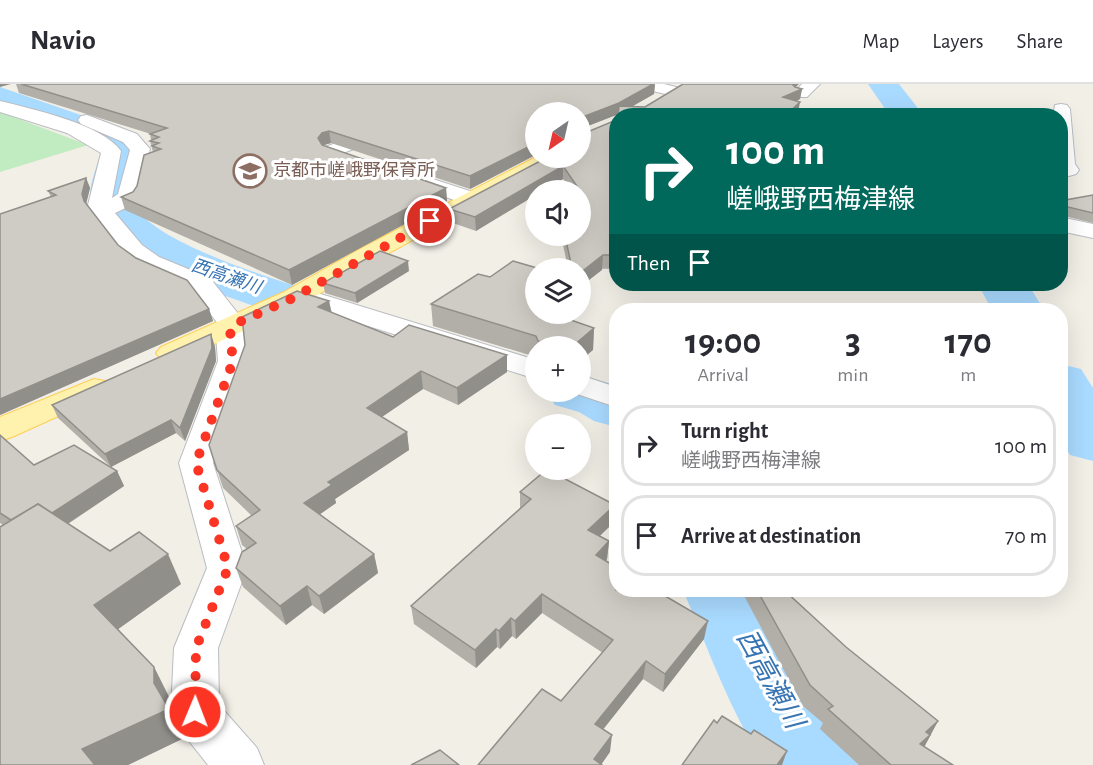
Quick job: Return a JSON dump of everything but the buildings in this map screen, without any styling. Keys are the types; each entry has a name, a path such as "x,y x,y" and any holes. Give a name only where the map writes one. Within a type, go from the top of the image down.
{"main road":[{"path":"654,102 681,88"},
{"path":"148,363 291,299 530,168"},
{"path":"0,430 117,378"}],"street":[{"path":"641,84 681,88"},
{"path":"0,91 115,129 130,138 140,149 128,198 101,212"},
{"path":"0,106 98,139 111,151 99,205 101,212 133,250 150,262 201,284 233,325 230,335 233,361 196,463 228,568 196,648 195,712 239,765"},
{"path":"40,120 64,112"},
{"path":"311,159 352,143"},
{"path":"332,151 364,162"},
{"path":"386,170 471,199"},
{"path":"1068,170 1093,171"},
{"path":"1068,226 1093,231"},
{"path":"291,299 525,367"},
{"path":"591,388 609,395"}],"green space":[{"path":"0,112 88,145 0,172"}],"waterway":[{"path":"883,84 901,108"},
{"name":"西高瀬川","path":"0,97 111,138 120,151 111,195 116,212 146,242 193,267 356,322"},
{"path":"1007,291 1014,303"},
{"name":"西高瀬川","path":"591,396 609,404"},
{"path":"1068,396 1093,440"},
{"name":"西高瀬川","path":"725,597 778,704 791,726 823,765"}],"place":[{"name":"京都市嵯峨野保育所","path":"250,171"}],"route":[{"path":"195,712 196,648 228,568 196,463 233,361 230,335 233,325 293,298 430,221"}]}
